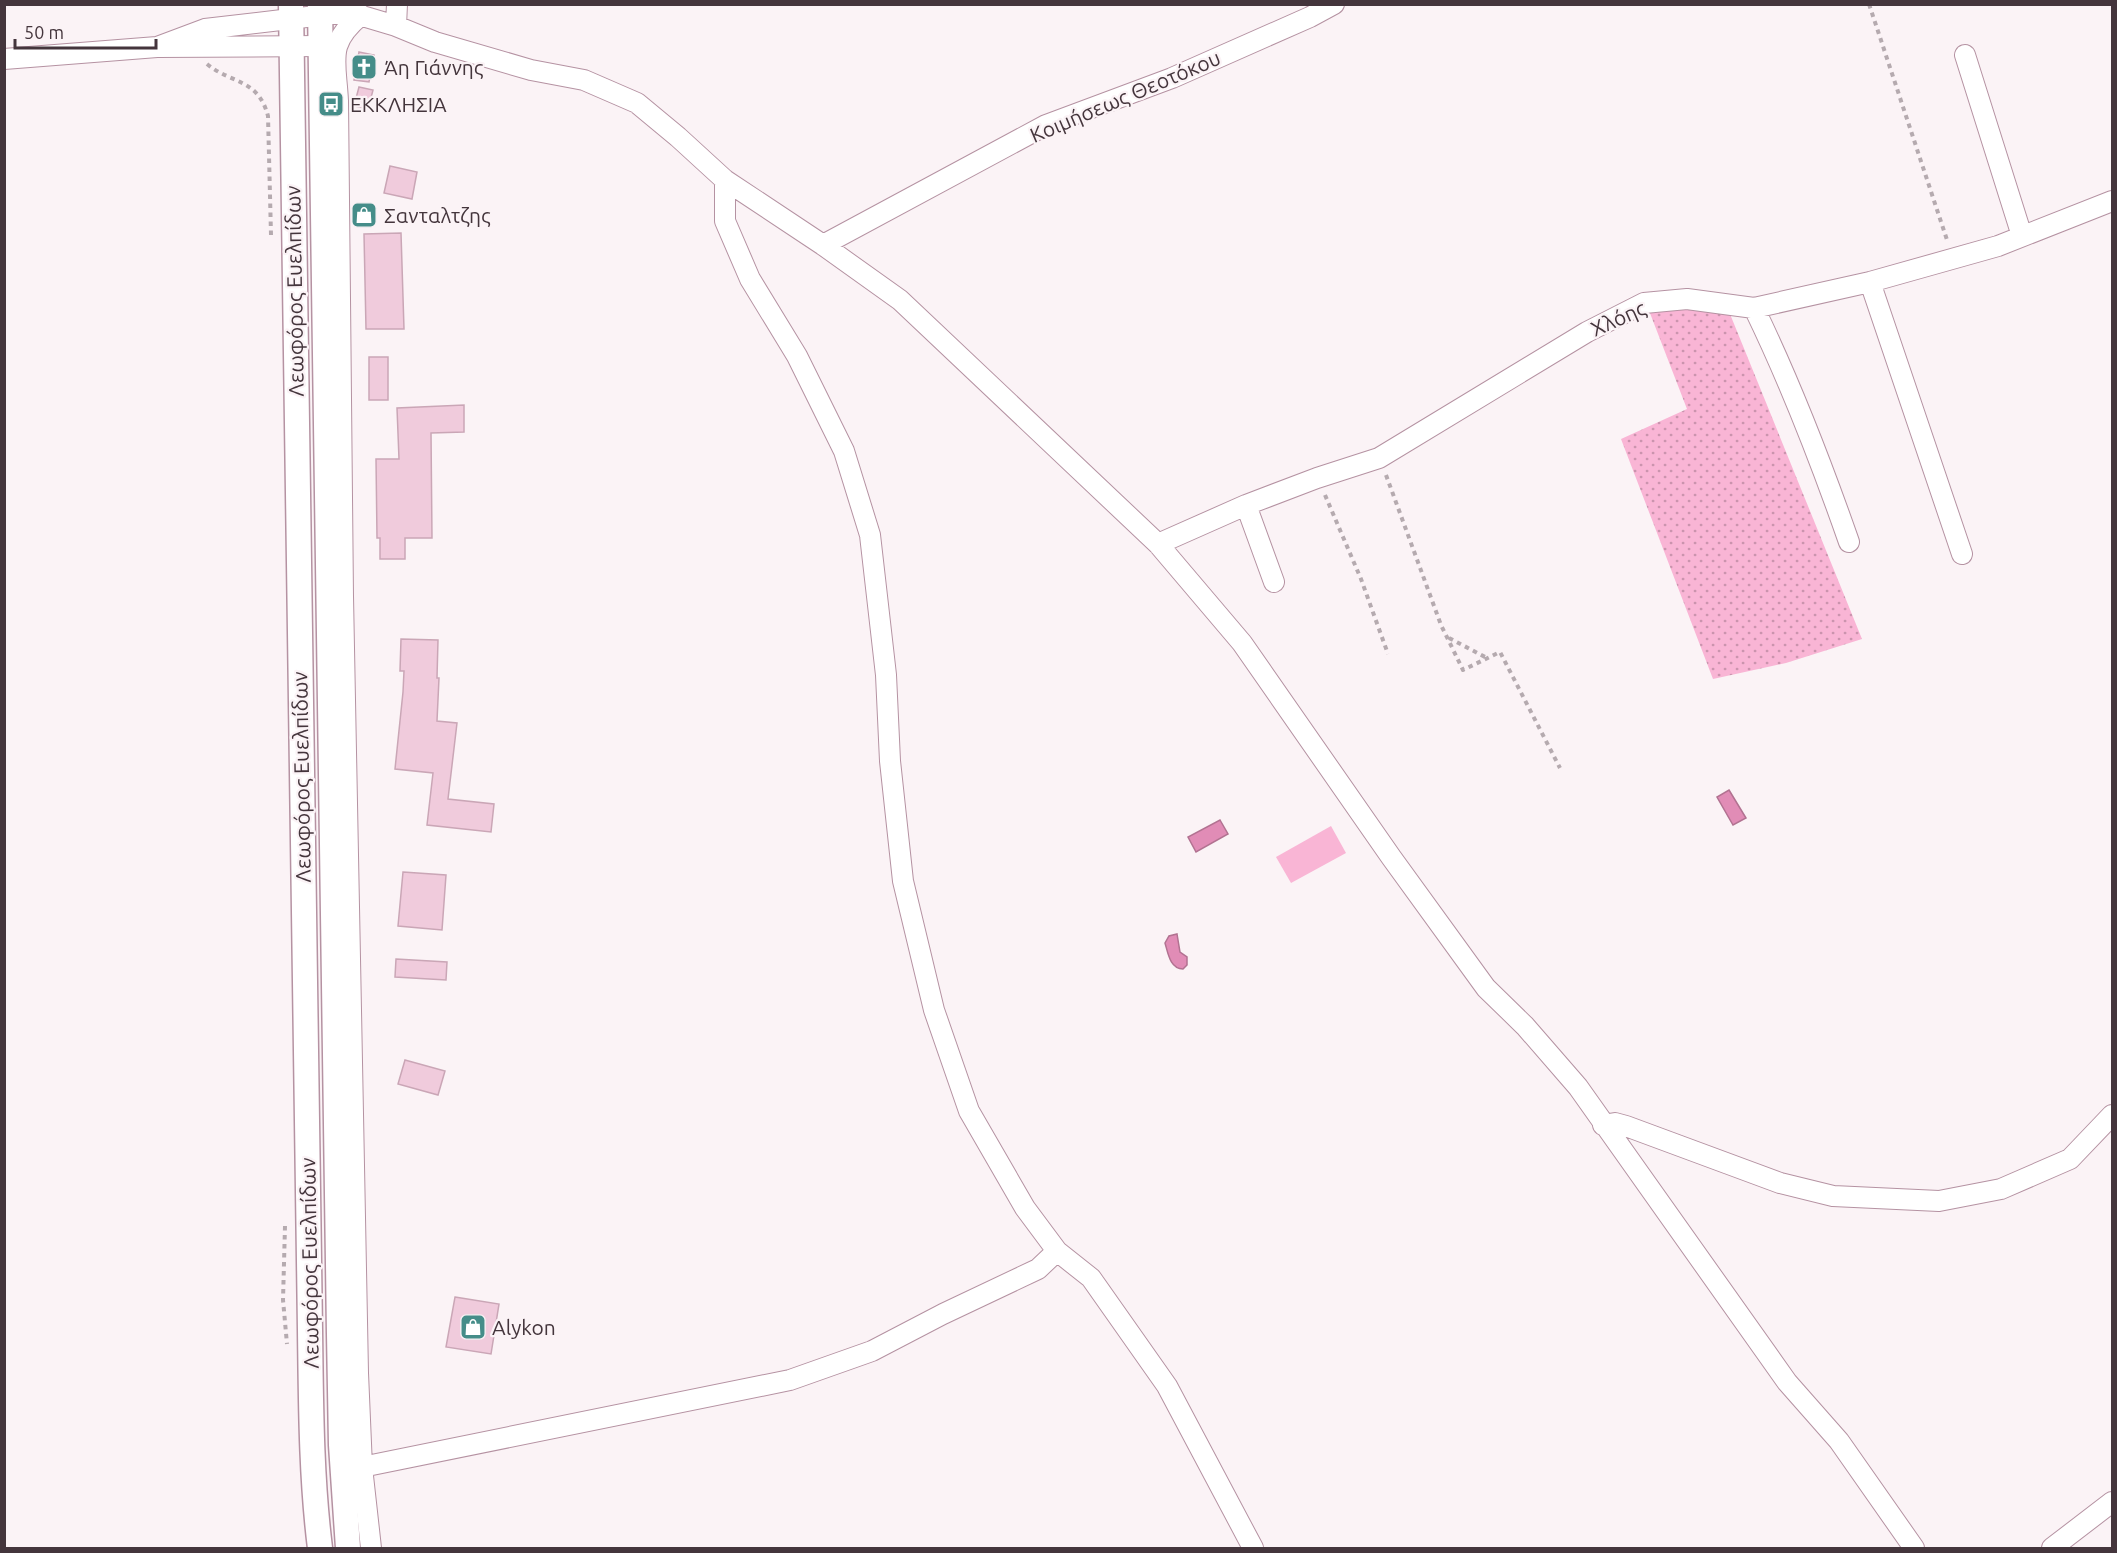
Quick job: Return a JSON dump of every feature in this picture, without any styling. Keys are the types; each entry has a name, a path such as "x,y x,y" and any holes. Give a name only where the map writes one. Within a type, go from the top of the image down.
{"main road":[{"name":"Λεωφόρος Ευελπίδων","path":"320,10 341,1445 348,1548"},
{"name":"Λεωφόρος Ευελπίδων","path":"291,12 312,1446 315,1513 320,1548"}],"street":[{"path":"396,26 398,4"},
{"name":"Κοιμήσεως Θεοτόκου","path":"823,245 1046,125 1172,78 1310,17 1334,4"},
{"path":"157,47 205,28 291,12 320,10 349,12 396,26 435,42 531,70 584,80 637,103 724,180 823,245 900,300 1158,544 1242,643 1390,857 1486,988 1525,1026 1570,1078 1787,1382 1839,1441 1914,1548"},
{"path":"361,15 346,27 338,41 336,54 357,1350 362,1467 371,1548"},
{"path":"4,59 157,47 321,45"},
{"path":"1965,55 2022,236"},
{"path":"724,180 725,222 750,279 797,356 844,450 870,535 886,675 890,761 903,881 934,1010 969,1110 1025,1208 1057,1251 1091,1278 1167,1386 1253,1548"},
{"name":"Χλόης","path":"1158,544 1246,505 1317,478 1379,458 1587,332 1644,303 1687,299 1754,308 1870,282 1998,246 2112,201"},
{"path":"1870,282 1962,554"},
{"path":"1754,308 1775,350 1819,457 1849,542"},
{"path":"1246,505 1274,582"},
{"path":"1603,1125 1615,1123 1626,1126 1780,1183 1833,1196 1939,1201 2001,1190 2070,1160 2112,1116"},
{"path":"362,1467 790,1380 872,1351 1038,1269 1057,1251"},
{"path":"2052,1548 2112,1502"}],"path":[{"path":"1869,4 1953,258"},
{"path":"186,47 215,71 238,80 256,93 265,104 268,116 271,246"},
{"path":"1379,458 1416,560 1463,670 1500,652 1560,768"},
{"path":"1317,478 1361,579 1388,654"},
{"path":"1448,638 1487,658"},
{"path":"286,1215 283,1300 287,1345"}],"shaded area":[{"path":"1675,303 1730,314 1862,639 1786,663 1713,679 1621,439 1687,409 1648,308"},
{"path":"1729,790 1746,818 1733,825 1717,797"},
{"path":"1220,820 1228,834 1196,852 1188,837"},
{"path":"1331,826 1346,853 1291,883 1276,857"},
{"path":"1177,934 1180,952 1187,957 1187,965 1183,969 1172,963 1165,943 1169,936"}],"building":[{"name":"Άη Γιάννης","path":"359,52 374,55 369,82 354,80"},
{"path":"359,87 373,90 368,109 354,106"},
{"path":"390,166 417,172 412,199 384,193"},
{"path":"401,233 404,329 366,329 364,234"},
{"path":"369,357 388,357 388,400 369,400"},
{"path":"464,405 464,432 431,433 432,538 405,538 405,559 380,559 380,538 377,538 376,459 399,459 397,408"},
{"path":"401,639 438,640 437,721 457,723 448,799 494,804 491,832 427,825 433,773 395,769 404,671 400,671"},
{"path":"403,872 446,875 442,930 398,926"},
{"path":"396,959 447,962 446,980 395,977"},
{"path":"405,1060 445,1071 438,1095 398,1084"},
{"path":"455,1297 499,1304 491,1354 446,1347"}],"place":[{"name":"Άη Γιάννης","path":"364,67"},
{"name":"ΕΚΚΛΗΣΙΑ","path":"331,104"},
{"name":"Σανταλτζης","path":"364,215"},
{"name":"Alykon","path":"473,1327"}]}
